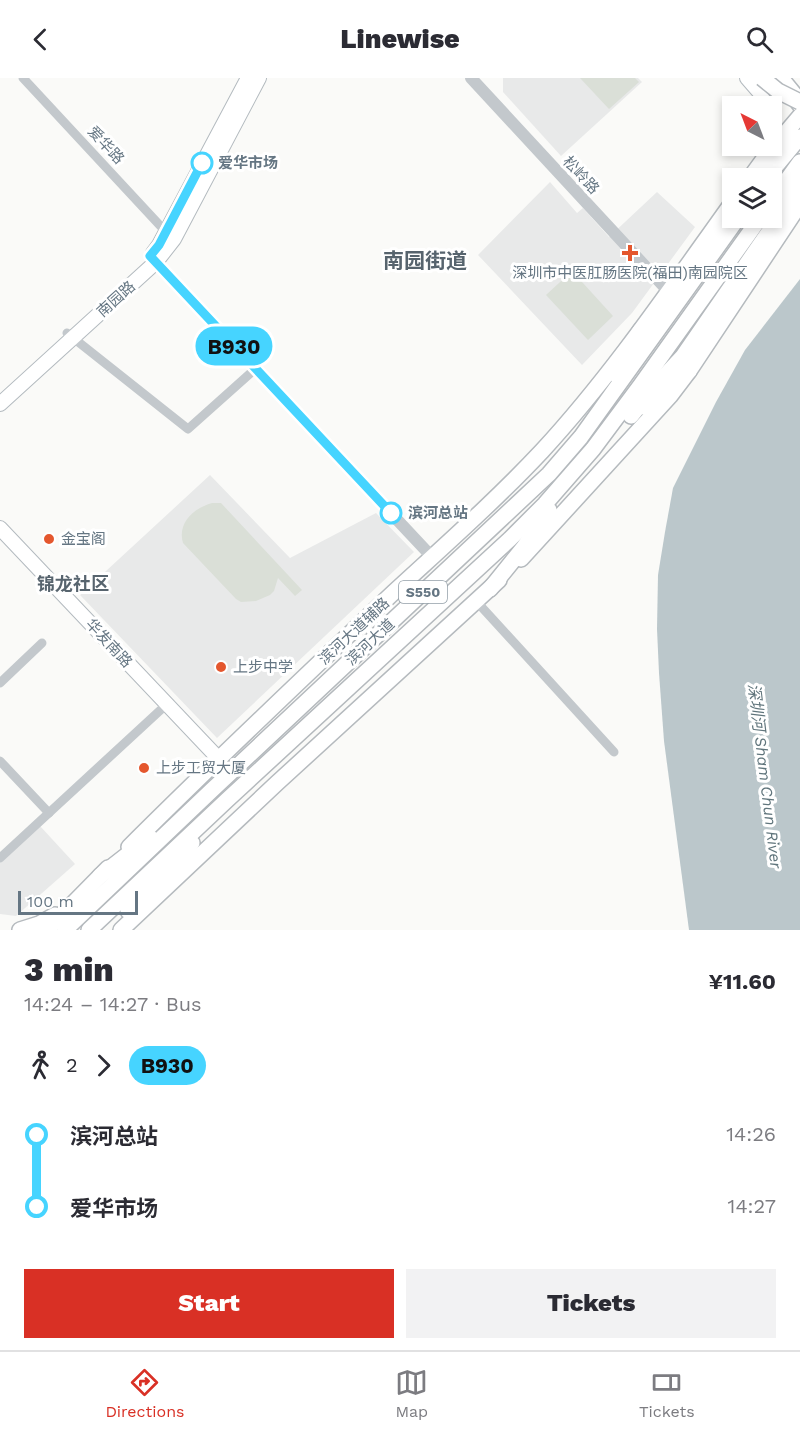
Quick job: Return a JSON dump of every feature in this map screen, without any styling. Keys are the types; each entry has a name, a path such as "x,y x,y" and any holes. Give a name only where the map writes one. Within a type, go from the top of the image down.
{"main road":[{"name":"南园路","path":"153,259 248,78"},
{"name":"南园路","path":"0,404 70,335 174,239 259,78"},
{"path":"753,79 760,87 772,84 779,78 794,94 800,107"},
{"path":"753,79 800,102"},
{"path":"753,79 761,96"},
{"path":"782,135 800,116"},
{"path":"774,168 800,137"},
{"path":"782,187 800,162"},
{"path":"631,416 683,356 786,207 800,182"},
{"path":"121,930 277,783 477,602 528,552 670,396 800,204"},
{"name":"滨河大道辅路","path":"47,930 219,758 495,500 542,451 575,414 640,331 722,217"},
{"name":"滨河大道","path":"65,930 549,474 581,437 731,228"},
{"name":"滨河大道","path":"89,930 545,504 593,449 753,228"},
{"path":"581,437 640,331"},
{"name":"南园路","path":"0,394 70,335"},
{"path":"593,449 689,371"},
{"path":"490,589 524,547 579,467"},
{"name":"华发南路","path":"0,528 219,758"},
{"path":"100,876 212,790"},
{"path":"108,930 179,859 227,800"},
{"path":"128,911 189,866"},
{"path":"20,930 51,918 77,898"}],"street":[{"name":"爱华路","path":"23,78 166,232"},
{"name":"松岭路","path":"476,80 669,292"},
{"path":"153,259 432,557"},
{"path":"70,335 188,429 255,369"},
{"path":"477,602 614,752"},
{"path":"0,683 42,643"},
{"path":"0,858 167,704"},
{"path":"0,761 49,813"}],"shaded area":[{"path":"503,78 638,78 642,82 561,156 503,92"},
{"path":"580,78 635,78 639,82 609,109"},
{"path":"550,182 577,213 583,208 609,237 657,192 695,227 632,313 582,365 478,255"},
{"path":"572,271 613,316 588,340 546,295"},
{"name":"上步中学","path":"210,475 290,558 376,513 414,552 217,738 80,595"},
{"path":"212,503 221,503 302,590 295,596 278,578 274,591 270,595 256,601 241,602 236,599 183,543 182,529 188,517"},
{"path":"40,826 75,864 16,916 0,914 0,862"}],"water":[{"name":"深圳河 Sham Chun River","path":"800,279 800,930 689,930 664,741 659,673 658,575 665,532 673,488 716,402 745,350"}],"bus line":[{"name":"B930","path":"202,163 159,245 150,256 391,513"}],"place":[{"name":"爱华市场","path":"202,163"},
{"name":"深圳市中医肛肠医院(福田)南园院区","path":"630,253"},
{"name":"滨河总站","path":"391,513"},
{"name":"金宝阁","path":"49,539"},
{"name":"上步中学","path":"221,667"},
{"name":"上步工贸大厦","path":"144,768"}],"district":[{"name":"南园街道","path":"425,260"},
{"name":"锦龙社区","path":"73,583"}]}
